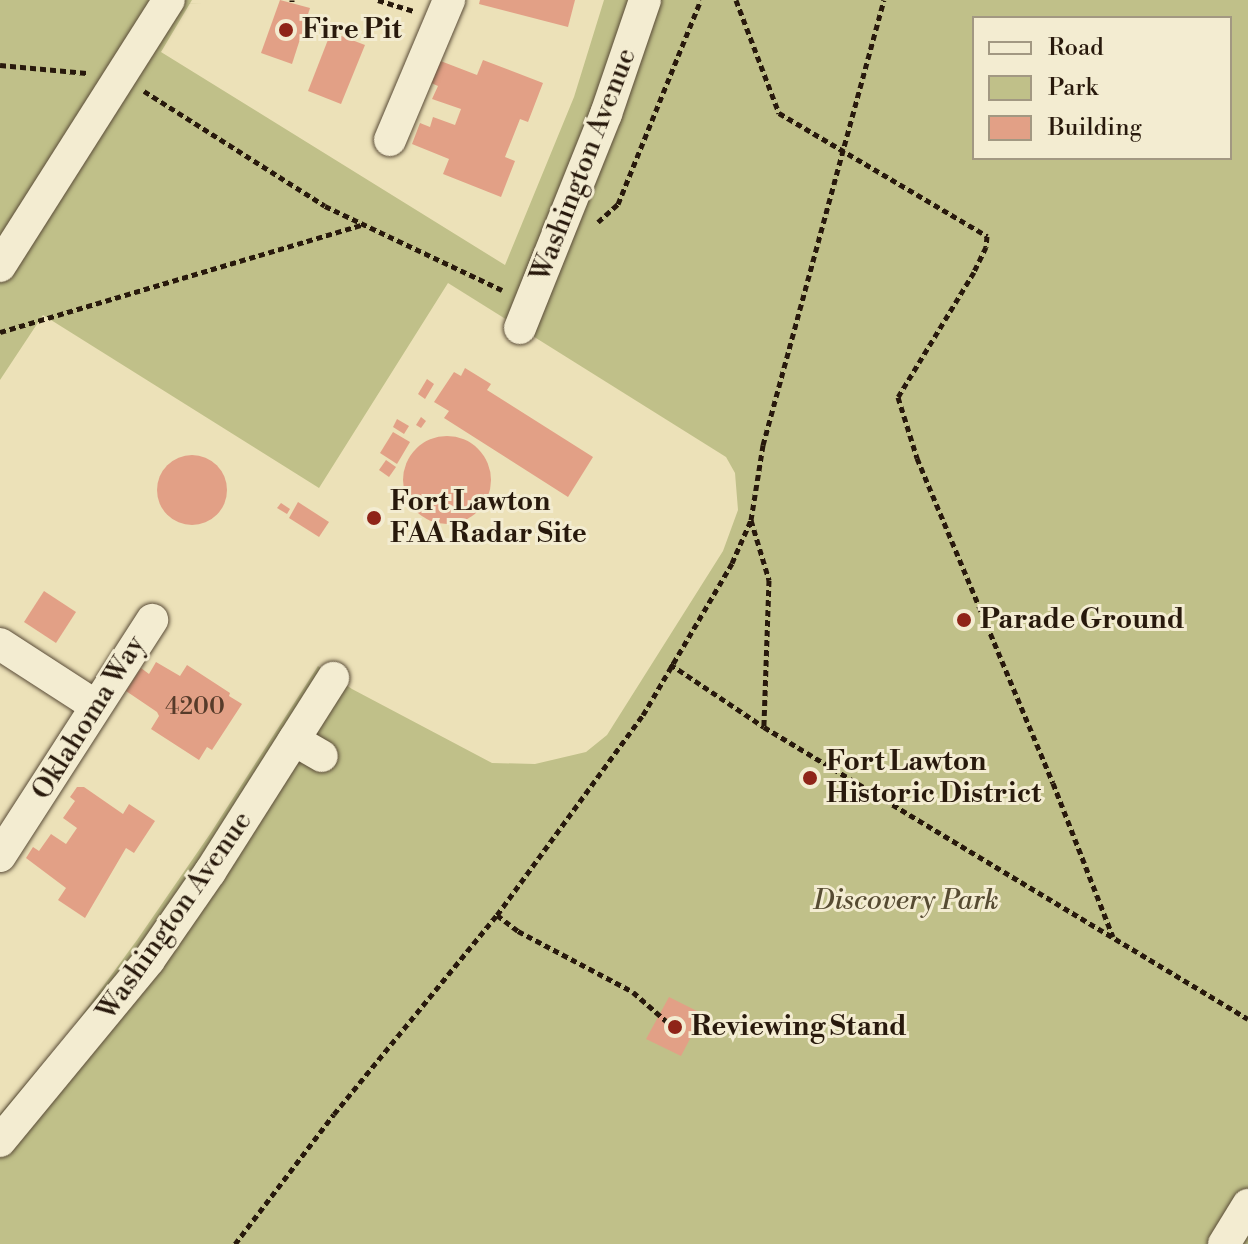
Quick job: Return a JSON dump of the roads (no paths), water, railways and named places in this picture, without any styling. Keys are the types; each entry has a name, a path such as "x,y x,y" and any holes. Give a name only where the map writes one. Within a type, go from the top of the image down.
{"street":[{"path":"0,266 169,0"},
{"path":"390,140 449,0"},
{"name":"Washington Avenue","path":"525,316 580,221 645,0"},
{"name":"Oklahoma Way","path":"0,856 152,620"},
{"path":"0,644 96,706"},
{"name":"Washington Avenue","path":"0,1141 149,960 210,872 308,748 333,678"},
{"path":"1224,1244 1248,1205"}],"place":[{"name":"Fire Pit","path":"286,30"},
{"name":"Fort Lawton FAA Radar Site","path":"374,518"},
{"name":"Parade Ground","path":"964,620"},
{"name":"Fort Lawton Historic District","path":"810,778"},
{"name":"Reviewing Stand","path":"675,1027"}],"park label":[{"name":"Discovery Park","path":"906,901"}]}
